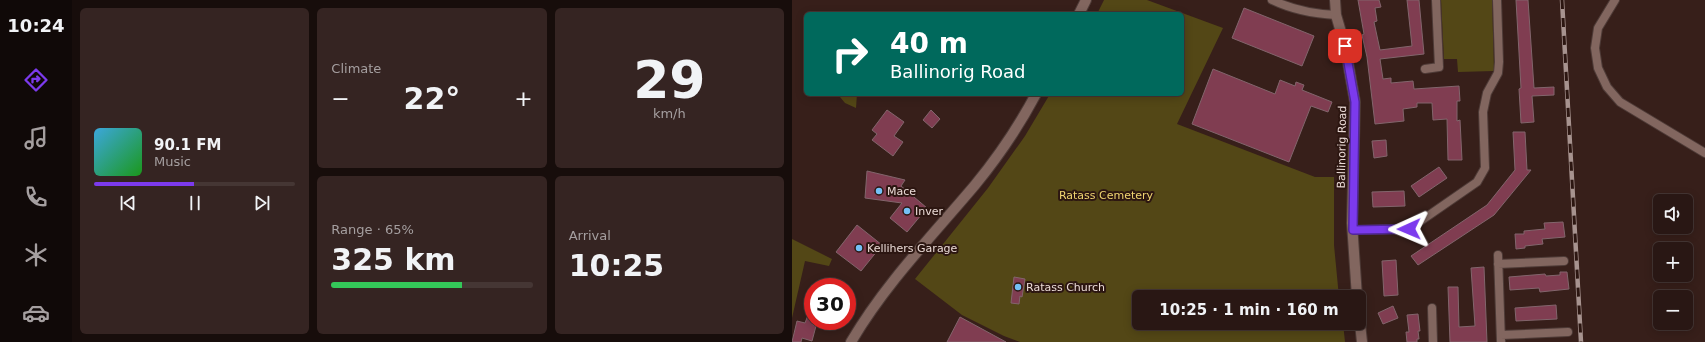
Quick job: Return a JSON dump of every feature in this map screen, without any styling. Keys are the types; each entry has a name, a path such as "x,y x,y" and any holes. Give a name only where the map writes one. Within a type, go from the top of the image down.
{"street":[{"path":"1080,12 1086,0"},
{"path":"1272,0 1289,8 1318,14 1336,15"},
{"name":"Ballinorig Road","path":"1335,0 1336,15 1345,46 1355,102 1353,230 1357,290"},
{"path":"1425,69 1439,67 1436,0"},
{"path":"1353,230 1409,229 1476,182 1485,168 1482,122 1487,93 1498,73 1497,0"},
{"path":"1616,0 1598,28 1595,48 1598,68 1607,87 1620,102 1705,153"},
{"path":"851,342 873,306 890,283 976,183 1002,148 1035,96"},
{"path":"1498,255 1501,338 1568,332"},
{"path":"1498,264 1564,260"},
{"path":"1432,308 1433,342"},
{"path":"1361,330 1362,342"}],"green space":[{"name":"Ratass Cemetery","path":"1104,0 1147,0 1180,12 1098,12"},
{"path":"1441,0 1492,0 1494,71 1458,72 1457,59 1444,59"},
{"name":"Ratass Cemetery","path":"1184,14 1223,28 1177,124 1315,177 1334,177 1334,245 1338,290 1132,290 1132,330 1344,330 1345,342 1020,342 1004,336 962,315 915,279 988,188 1025,136 1049,96 1184,96"},
{"path":"857,96 856,108 845,103 840,97"},
{"path":"792,239 832,259 829,266 805,261 792,318"}],"building":[{"path":"1358,0 1379,0 1381,7 1375,8 1377,21 1374,22 1380,50 1412,46 1407,0 1419,0 1424,54 1380,59 1383,79 1391,78 1391,83 1413,81 1414,89 1459,86 1460,101 1457,101 1457,121 1460,120 1462,160 1448,160 1447,119 1433,120 1432,103 1417,103 1417,107 1403,109 1404,121 1375,124 1367,57 1362,35 1364,34"},
{"path":"1516,0 1528,0 1534,88 1554,87 1554,95 1532,96 1534,122 1521,123 1519,89 1521,88"},
{"path":"1244,8 1314,36 1302,66 1232,38"},
{"path":"1213,69 1275,94 1280,80 1295,86 1296,82 1304,85 1302,90 1332,102 1328,112 1311,106 1289,162 1192,124"},
{"path":"887,110 904,122 894,136 903,142 893,156 872,140 877,134 872,130"},
{"path":"931,110 940,119 932,128 923,120"},
{"path":"1513,132 1525,132 1527,170 1531,170 1494,215 1418,265 1411,256 1487,205 1515,170"},
{"path":"1386,140 1387,156 1374,158 1372,141"},
{"path":"1439,167 1447,178 1419,197 1411,186"},
{"path":"867,171 905,180 901,186 927,208 907,232 890,218 902,203 865,198"},
{"path":"1404,191 1405,206 1373,207 1372,192"},
{"path":"1563,222 1565,237 1542,239 1543,244 1525,246 1525,248 1516,249 1515,234 1524,234 1524,231 1545,229 1544,223"},
{"name":"Kellihers Garage","path":"857,225 882,245 861,271 836,252"},
{"path":"1396,260 1398,295 1384,296 1382,261"},
{"path":"1484,267 1487,342 1450,342 1448,287 1458,287 1459,327 1475,326 1471,268"},
{"path":"1560,272 1567,272 1569,289 1540,292 1539,288 1510,290 1509,277 1545,274 1546,276 1560,275"},
{"name":"Ratass Church","path":"1014,277 1025,279 1022,297 1020,296 1019,304 1011,303"},
{"path":"1556,305 1557,319 1516,321 1515,308"},
{"path":"1393,306 1398,318 1383,324 1378,313"},
{"path":"1418,314 1420,331 1418,331 1419,339 1417,339 1417,342 1407,342 1406,332 1409,332 1407,315"},
{"path":"960,317 1006,342 947,342"},
{"path":"797,321 804,323 804,330 815,330 812,341 802,338 801,342 792,342"}],"railway":[{"path":"1562,0 1581,342"}],"place":[{"name":"Mace","path":"879,191"},
{"name":"Inver","path":"907,211"},
{"name":"Kellihers Garage","path":"859,248"},
{"name":"Ratass Church","path":"1018,287"}],"route":[{"path":"1345,46 1352,78 1356,122 1353,230 1409,229"}]}
